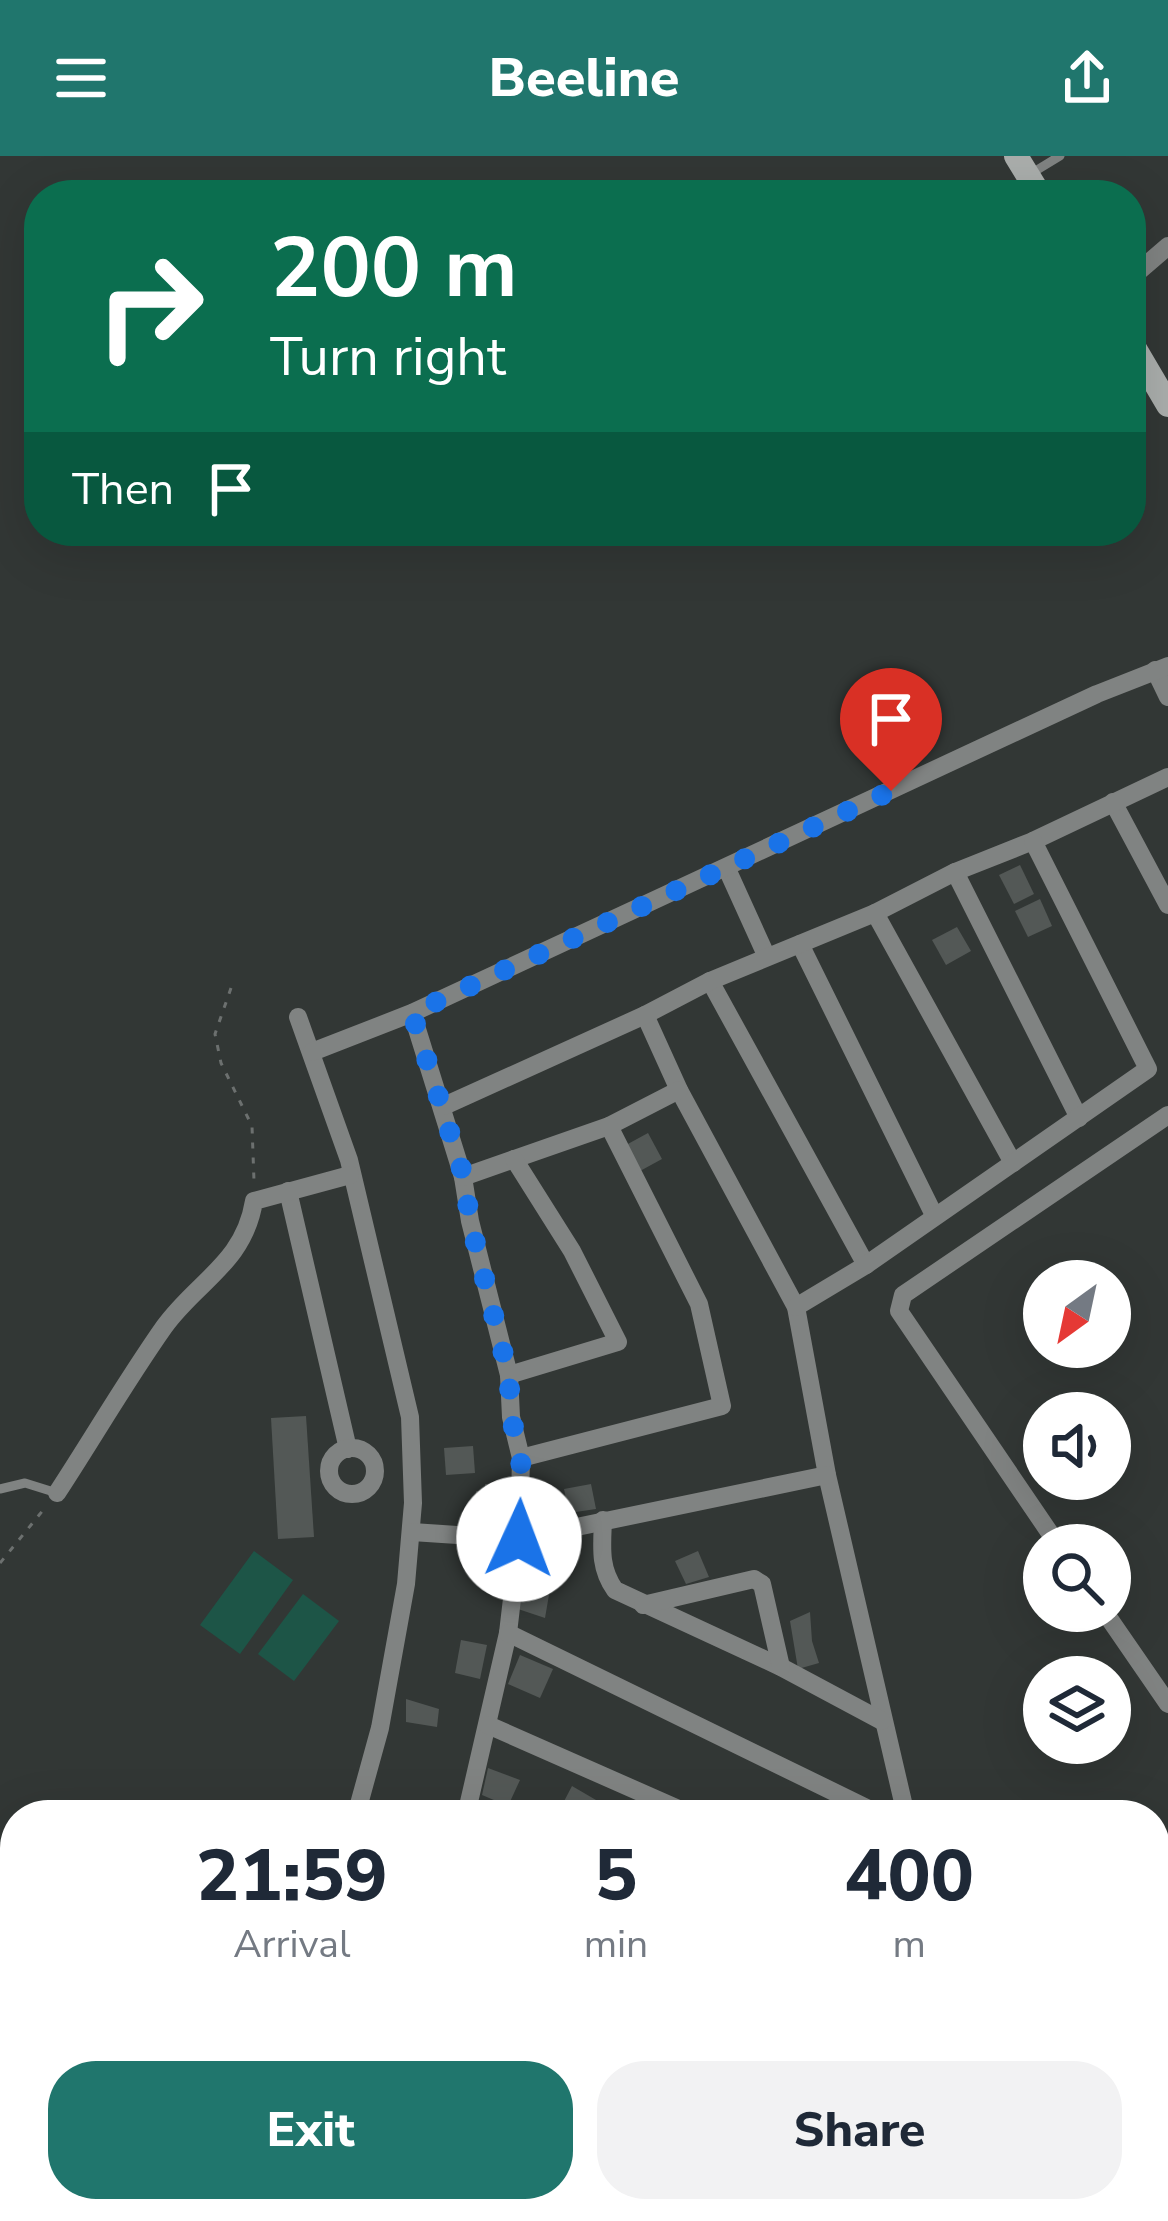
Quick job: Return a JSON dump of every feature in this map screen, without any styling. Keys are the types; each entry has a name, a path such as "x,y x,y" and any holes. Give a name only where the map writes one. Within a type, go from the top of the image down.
{"main road":[{"path":"1146,368 1168,405"}],"street":[{"path":"313,1052 412,1013 1162,668 1168,698"},
{"path":"444,1106 766,955 875,913 1168,776"},
{"path":"1113,802 1168,904"},
{"path":"1033,841 1148,1069"},
{"path":"727,869 766,955"},
{"path":"955,872 1079,1118"},
{"path":"875,913 1013,1163"},
{"path":"800,944 934,1215"},
{"path":"710,981 866,1265"},
{"path":"412,1013 464,1177 470,1221 509,1376 511,1417 521,1457 519,1539 508,1634 476,1800"},
{"path":"645,1015 796,1306 827,1475 902,1800"},
{"path":"298,1017 350,1160 410,1417 412,1532 406,1584 380,1728 360,1800"},
{"path":"796,1306 866,1265 1168,1056"},
{"path":"464,1177 609,1126 680,1090"},
{"path":"1044,1524 899,1311 903,1295 1168,1115"},
{"path":"521,1457 722,1406 699,1304 609,1126"},
{"path":"509,1376 618,1342 572,1251 514,1159"},
{"path":"57,1493 167,1323 230,1258 250,1228 254,1201 350,1175"},
{"path":"288,1190 348,1449"},
{"path":"348,1449 364,1451 375,1471 370,1486 356,1494 335,1486 331,1463 348,1449"},
{"path":"375,1471 413,1473"},
{"path":"412,1532 519,1539 827,1475"},
{"path":"603,1520 601,1558 605,1577 615,1590 781,1667 882,1721"},
{"path":"643,1605 754,1579 762,1584 781,1667"},
{"path":"1118,1632 1168,1704"},
{"path":"508,1634 850,1800"},
{"path":"488,1725 658,1800"}],"lane":[{"path":"1028,176 1060,156"},
{"path":"0,1489 25,1483 57,1493"}],"path":[{"path":"231,988 215,1034 221,1063 252,1126 254,1201"},
{"path":"0,1563 57,1493"}],"green space":[{"path":"254,1551 293,1580 240,1654 200,1625"},
{"path":"303,1594 339,1621 294,1681 258,1654"}],"building":[{"path":"1020,865 1034,894 1014,904 999,875"},
{"path":"1040,899 1052,926 1028,937 1015,911"},
{"path":"957,927 971,951 946,965 932,940"},
{"path":"648,1133 662,1159 640,1171 626,1145"},
{"path":"306,1416 314,1537 278,1539 271,1418"},
{"path":"473,1446 475,1473 446,1475 444,1448"},
{"path":"485,1484 498,1484 499,1512 485,1512 486,1505 476,1505 476,1491 485,1491"},
{"path":"591,1484 596,1509 569,1513 564,1489"},
{"path":"698,1551 709,1577 686,1584 675,1561"},
{"path":"525,1581 550,1589 545,1618 518,1609"},
{"path":"810,1612 819,1663 798,1669 790,1621"},
{"path":"461,1640 487,1645 480,1679 455,1673"},
{"path":"520,1655 553,1669 540,1698 508,1684"},
{"path":"406,1699 439,1709 437,1727 406,1722"},
{"path":"488,1768 520,1780 511,1800 482,1795"},
{"path":"572,1786 596,1800 565,1800"}],"route":[{"path":"519,1539 521,1457 511,1417 509,1376 470,1221 464,1177 412,1013 891,791"}]}
